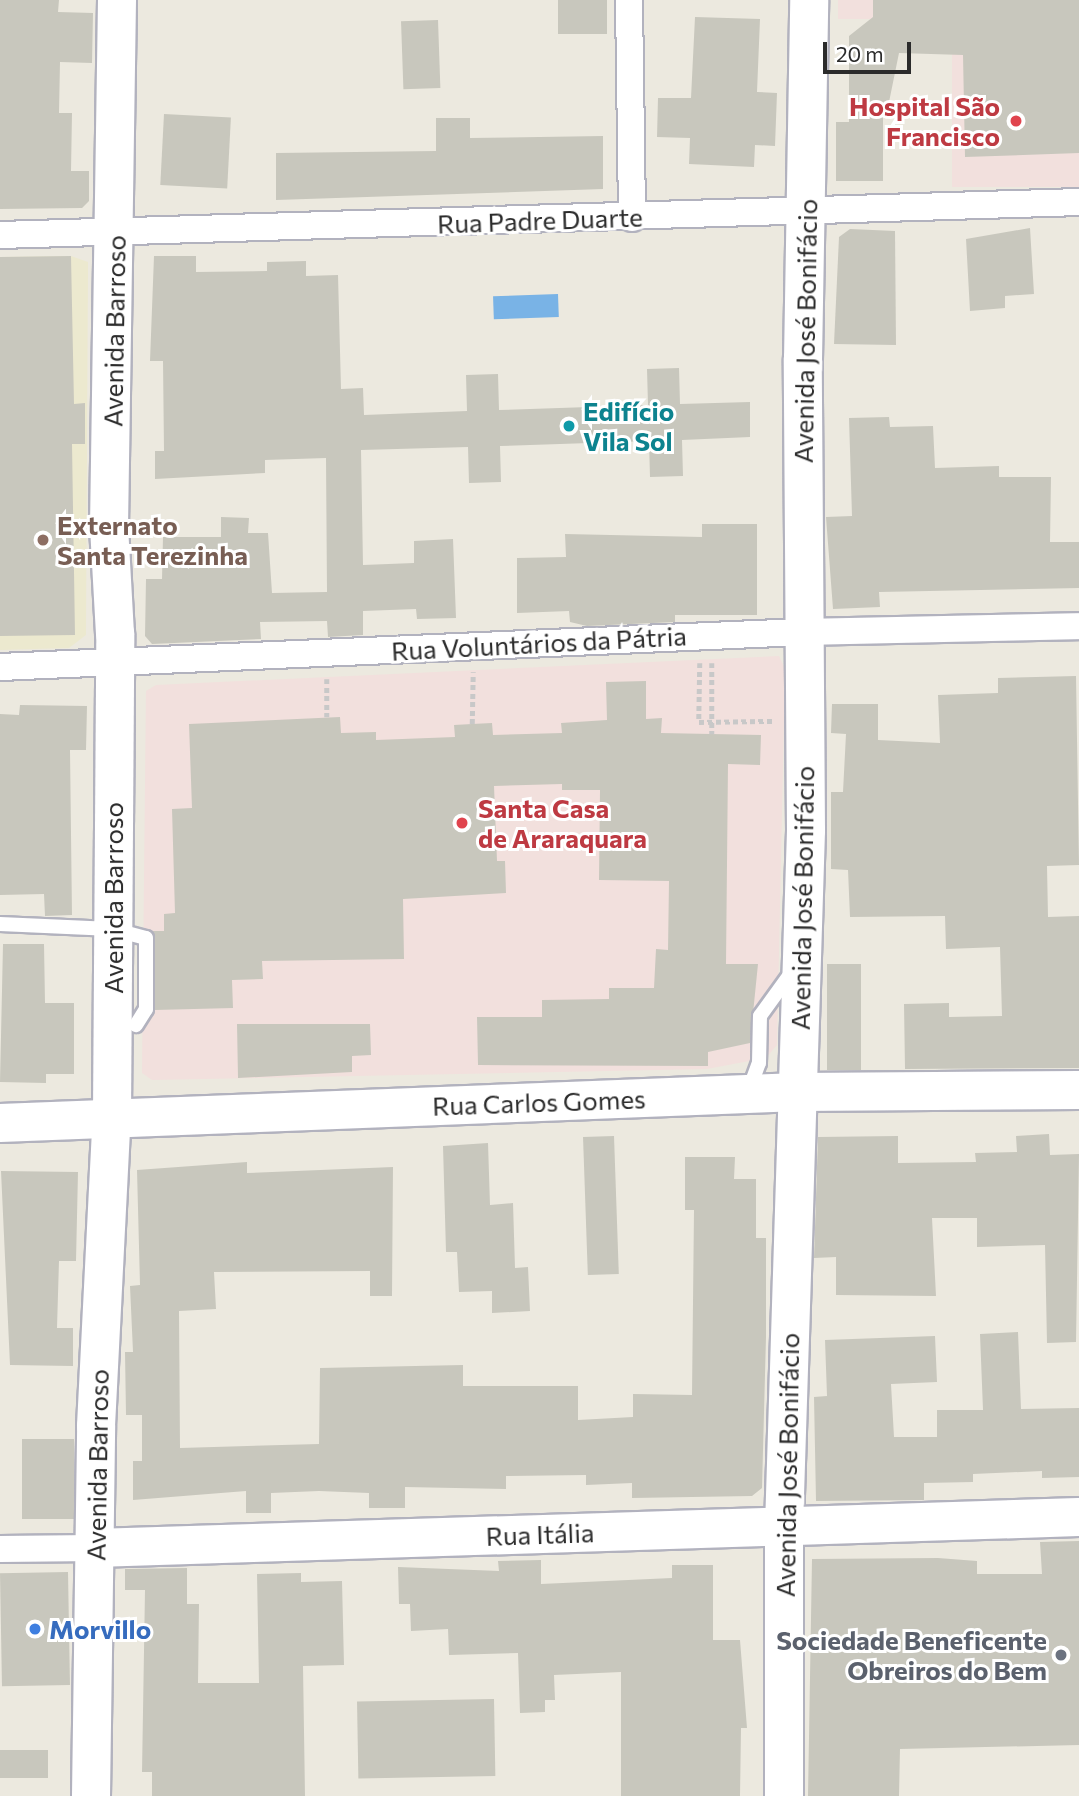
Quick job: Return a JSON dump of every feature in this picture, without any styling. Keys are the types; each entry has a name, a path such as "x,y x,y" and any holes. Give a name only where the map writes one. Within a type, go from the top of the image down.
{"street":[{"name":"Avenida Barroso","path":"91,1796 95,1548 112,1114 115,662 109,527 117,231 117,0"},
{"path":"629,0 632,218"},
{"name":"Avenida José Bonifácio","path":"784,1796 784,1527 802,958 809,0"},
{"name":"Rua Padre Duarte","path":"0,235 632,218 1079,202"},
{"name":"Rua Voluntários da Pátria","path":"0,667 803,632 1079,626"},
{"name":"Rua Carlos Gomes","path":"0,1123 112,1114 798,1092 1079,1090"},
{"name":"Rua Itália","path":"0,1549 1079,1517"}],"lane":[{"path":"0,924 112,929 146,938 146,1009 136,1025"},
{"path":"747,1095 759,1063 760,1016 802,958"}],"path":[{"path":"699,655 699,722 786,721"},
{"path":"712,655 712,734"},
{"path":"472,724 473,666"},
{"path":"327,674 327,717"}],"shaded area":[{"name":"Hospital São Francisco","path":"838,0 873,0 873,19 838,19"},
{"name":"Hospital São Francisco","path":"952,0 1079,0 1079,187 952,187"},
{"name":"Externato Santa Terezinha","path":"71,256 88,262 86,635 69,648 0,650 0,257"},
{"name":"Santa Casa de Araraquara","path":"779,656 785,669 777,1045 766,1058 707,1069 152,1080 142,1073 146,691 156,685"}],"water":[{"path":"558,294 559,317 494,319 493,296"}],"building":[{"path":"0,0 59,0 58,12 93,13 92,63 60,62 59,113 72,113 71,171 89,171 89,201 82,208 0,209"},
{"path":"558,0 607,0 607,34 558,34"},
{"name":"Hospital São Francisco","path":"873,0 1079,0 1079,153 965,157 963,55 899,53 888,107 883,107 883,181 836,181 836,122 849,122 849,36 873,17"},
{"path":"695,17 760,19 757,92 777,93 775,146 755,145 754,167 689,164 690,138 657,137 658,98 691,98"},
{"path":"438,20 440,88 403,89 401,21"},
{"path":"164,114 231,118 227,188 160,185"},
{"path":"436,118 470,118 470,138 603,136 603,189 276,200 276,153 436,151"},
{"path":"1030,228 1034,294 1005,296 1005,308 970,311 966,239"},
{"path":"850,229 895,231 896,345 834,344 839,237"},
{"name":"Externato Santa Terezinha","path":"71,256 74,404 85,403 85,444 72,444 75,635 0,636 0,257"},
{"path":"154,256 196,256 196,272 267,271 267,262 306,261 306,276 338,275 341,389 363,388 364,415 467,411 466,375 498,374 499,410 648,405 647,369 679,368 680,404 750,402 750,437 682,440 683,476 650,477 649,441 500,446 501,482 469,483 468,447 361,450 363,565 414,563 414,541 453,539 456,618 417,619 416,609 363,611 363,635 328,637 327,621 260,622 261,639 152,644 145,636 146,579 162,579 163,537 221,537 221,517 249,518 248,533 268,533 272,593 327,592 326,458 265,460 265,473 155,479 155,451 164,451 163,361 150,361"},
{"path":"889,417 890,427 933,426 935,468 999,466 999,477 1051,477 1050,542 1079,542 1079,588 879,592 880,607 833,609 826,517 852,516 849,418"},
{"path":"702,524 757,524 757,615 675,615 675,622 587,626 570,622 569,611 517,613 517,558 566,557 565,534 702,537"},
{"path":"1076,676 1079,865 1047,866 1048,917 1079,916 1079,1068 905,1069 904,1004 949,1003 949,1017 1002,1016 1000,947 946,949 945,916 850,917 848,870 831,869 831,792 843,792 846,734 831,733 832,704 878,704 878,740 940,743 938,695 998,693 998,678"},
{"path":"646,681 646,719 662,718 661,733 761,735 760,765 728,764 726,964 758,964 750,1043 708,1052 708,1066 478,1065 477,1017 542,1017 542,1000 609,999 609,988 654,988 656,949 668,950 669,881 599,880 600,790 562,790 562,784 494,786 497,861 505,861 506,893 403,899 404,959 262,961 263,979 232,980 233,1008 155,1010 153,931 164,931 164,914 175,913 172,809 192,808 189,724 340,717 341,733 376,732 376,740 455,737 454,725 492,723 493,735 562,733 561,723 607,720 606,682"},
{"path":"20,705 87,706 86,750 70,750 72,915 45,916 44,894 0,895 0,714 19,715"},
{"path":"3,944 44,944 45,1003 74,1003 74,1074 46,1074 46,1083 0,1082"},
{"path":"827,964 861,964 861,1070 827,1070"},
{"path":"237,1024 370,1024 371,1055 352,1056 352,1072 238,1078"},
{"path":"1049,1134 1050,1155 1079,1154 1076,1342 1047,1343 1045,1245 977,1247 977,1218 932,1218 936,1296 836,1295 836,1257 814,1258 818,1137 898,1136 898,1163 976,1162 975,1153 1017,1152 1016,1136"},
{"path":"614,1136 619,1274 588,1275 583,1137"},
{"path":"488,1143 490,1205 513,1203 515,1268 528,1267 530,1311 492,1313 492,1291 459,1292 457,1252 446,1252 443,1146"},
{"path":"685,1157 735,1157 734,1179 756,1179 756,1238 766,1238 766,1337 762,1488 752,1496 632,1498 632,1483 586,1485 586,1475 506,1476 506,1489 405,1487 405,1508 369,1508 369,1493 319,1491 271,1493 271,1513 246,1513 246,1491 133,1500 133,1461 142,1461 142,1415 126,1415 125,1352 133,1352 130,1286 140,1285 137,1170 247,1162 247,1173 393,1167 392,1296 370,1296 370,1271 214,1272 216,1309 179,1311 180,1448 319,1444 320,1368 463,1365 463,1386 578,1386 578,1420 633,1417 633,1394 692,1395 694,1210 685,1210"},
{"path":"1,1171 78,1172 76,1261 59,1261 57,1328 73,1328 73,1366 10,1365"},
{"path":"1018,1332 1021,1409 1079,1408 1079,1477 1042,1478 1042,1471 973,1474 973,1482 924,1483 924,1500 816,1501 814,1397 827,1396 825,1340 935,1336 937,1382 891,1384 894,1437 937,1437 937,1410 983,1410 980,1334"},
{"path":"22,1439 74,1439 74,1519 22,1519"},
{"path":"1079,1541 1079,1745 900,1749 899,1796 808,1796 812,1559 938,1558 977,1561 977,1574 1042,1574 1040,1542"},
{"path":"541,1560 541,1584 672,1578 672,1565 713,1565 713,1640 740,1640 747,1728 741,1728 740,1796 621,1796 621,1672 554,1675 555,1700 545,1700 545,1712 520,1713 518,1653 449,1655 448,1629 411,1631 410,1604 399,1604 398,1567 499,1571 498,1561"},
{"path":"187,1568 187,1604 199,1604 198,1683 259,1683 257,1574 301,1573 301,1582 342,1581 344,1665 303,1666 305,1796 152,1796 152,1772 142,1772 145,1590 125,1590 125,1569"},
{"name":"Morvillo","path":"68,1572 70,1685 2,1686 0,1573"},
{"path":"494,1699 495,1776 358,1778 357,1701"},
{"path":"0,1750 48,1750 48,1778 0,1778"}],"place":[{"name":"Hospital São Francisco","path":"1016,121"},
{"name":"Edifício Vila Sol","path":"569,426"},
{"name":"Externato Santa Terezinha","path":"43,540"},
{"name":"Santa Casa de Araraquara","path":"462,823"},
{"name":"Morvillo","path":"35,1629"},
{"name":"Sociedade Beneficente Obreiros do Bem","path":"1061,1655"}]}
